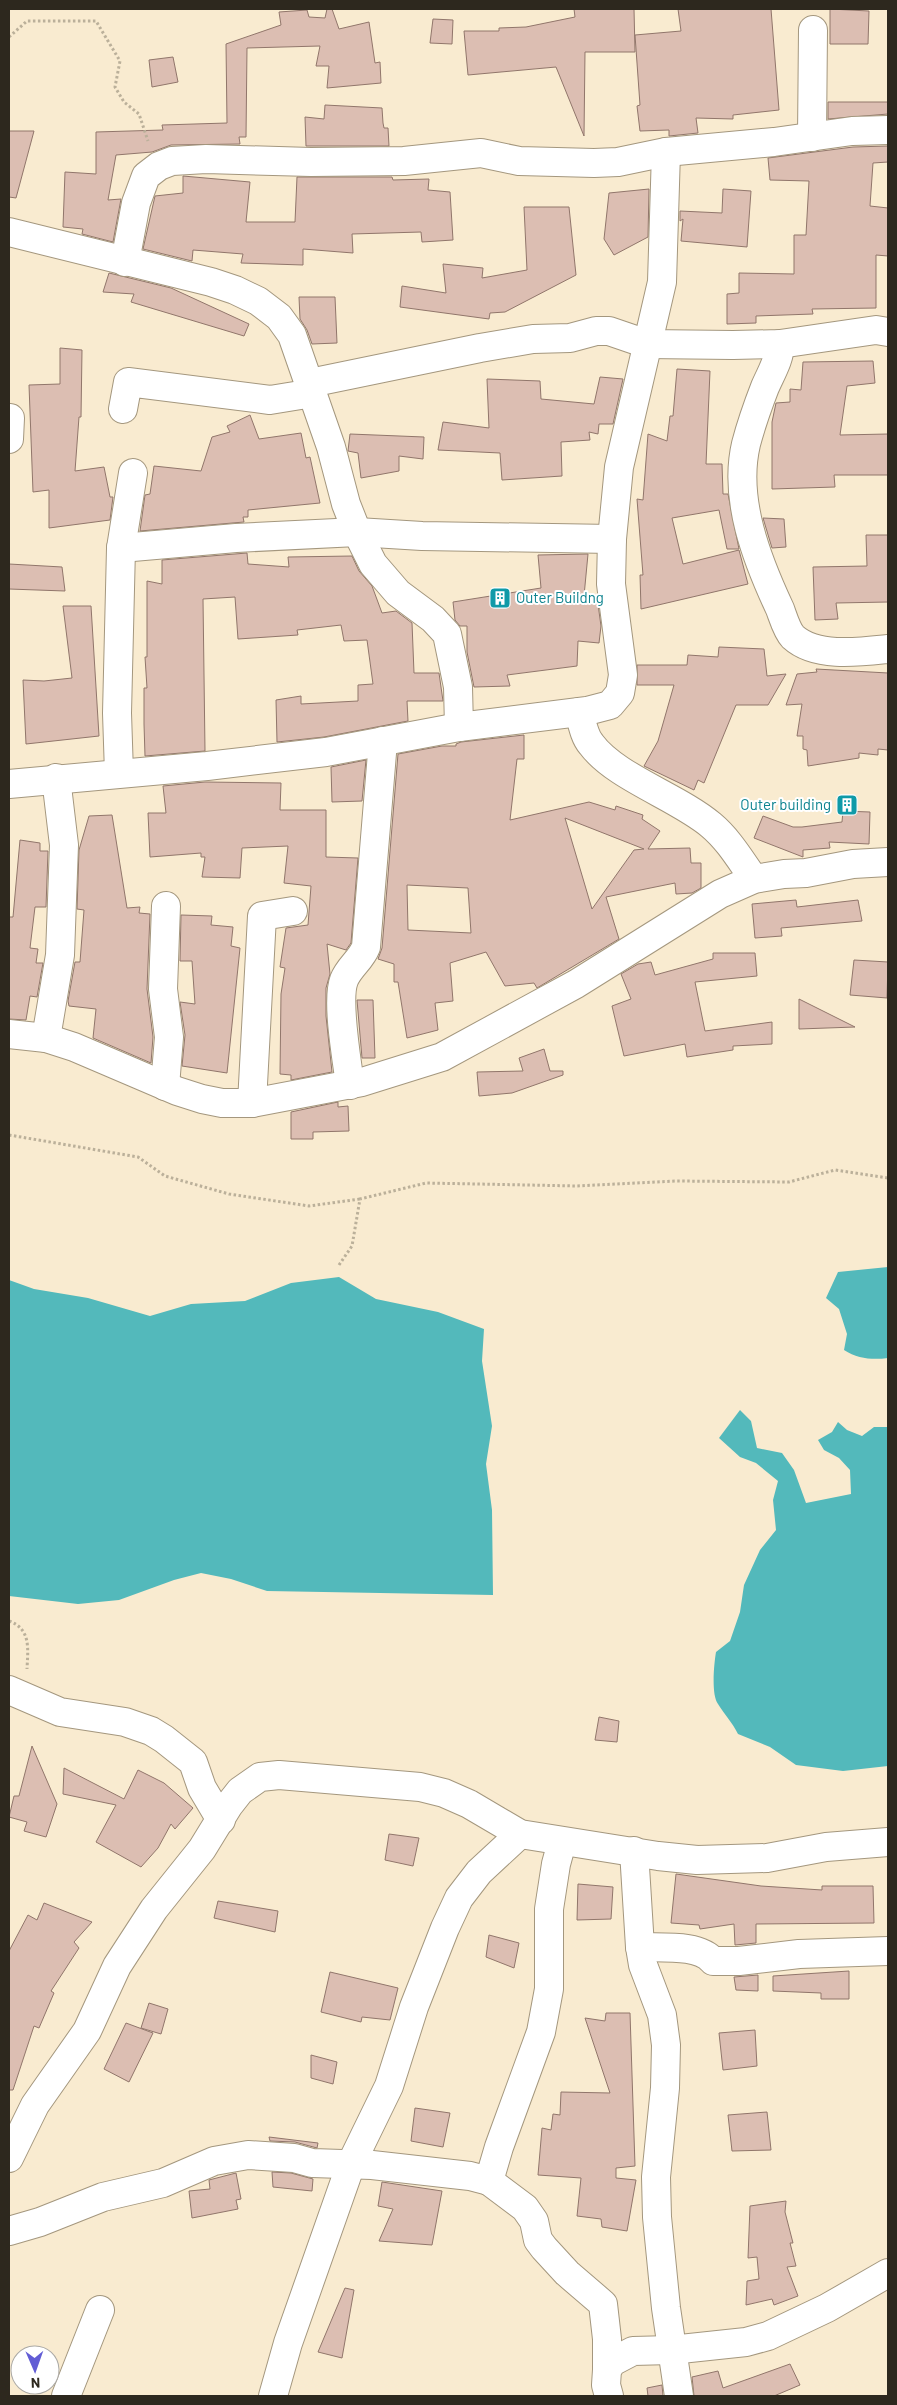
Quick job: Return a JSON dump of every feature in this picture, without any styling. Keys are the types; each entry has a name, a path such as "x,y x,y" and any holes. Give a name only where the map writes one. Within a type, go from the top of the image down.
{"street":[{"path":"812,137 813,30"},
{"path":"125,262 136,202 146,176 160,166 172,162 206,159 311,162 404,161 481,153 519,161 577,164 618,162 666,152 852,131 888,130"},
{"path":"9,784 326,752 459,728 579,712 610,705 620,693 623,675 611,584 612,539 619,467 662,282 666,152"},
{"path":"9,232 211,282 235,290 258,301 279,317 292,335 357,532 373,564 387,581 415,607 433,619 447,634 458,687 459,728"},
{"path":"123,409 128,382 270,400 311,388 480,348 533,339 570,338 596,331 609,331 647,344 780,344 854,332 876,330 888,332"},
{"path":"780,344 780,353 764,389 746,446 742,482 746,516 767,581 792,636 818,650 854,652 888,649"},
{"path":"119,773 117,713 121,548 133,473"},
{"path":"121,548 236,538 357,532 422,536 612,539"},
{"path":"579,712 590,743 611,763 680,803 712,826 731,846 754,879"},
{"path":"350,1085 342,992 347,974 366,948 383,741"},
{"path":"46,1038 60,955 64,845 56,778"},
{"path":"9,1034 46,1038 74,1047 165,1086 202,1099 222,1103 252,1103 350,1085 442,1057 576,984 720,894 754,879 784,874 806,873 853,864 888,862"},
{"path":"165,1086 169,1037 163,989 166,906"},
{"path":"252,1103 262,916 293,911"},
{"path":"17,1693 60,1712 125,1722 151,1731 164,1739 193,1762 202,1788 221,1820"},
{"path":"9,2158 35,2105 87,2031 117,1966 154,1909 202,1849 229,1805 240,1791 260,1778 279,1775 428,1789 469,1804 520,1834 562,1842 697,1860 767,1858 826,1847 888,1842"},
{"path":"273,2396 288,2343 351,2164 389,2086 414,2006 459,1898 479,1872 520,1834"},
{"path":"489,2181 499,2146 541,2032 549,1989 549,1910 556,1864 562,1842"},
{"path":"634,1851 640,1947 643,1964 662,2016 666,2045 665,2088 656,2177 657,2218 671,2350 679,2396"},
{"path":"640,1947 695,1949 707,1953 713,1961 739,1961 799,1954 888,1951"},
{"path":"9,2231 40,2222 102,2197 163,2183 225,2159 263,2155 307,2160 312,2164 351,2164 470,2176 489,2181 525,2208 534,2221 538,2240 544,2248 567,2273 603,2304 606,2322 608,2383"},
{"path":"608,2383 612,2362 633,2351 671,2350 746,2342 768,2336 827,2308 888,2273"},
{"path":"66,2396 100,2310"}],"path":[{"path":"9,37 27,21 96,21 120,60 115,86 124,102 139,114 152,157 172,162"},
{"path":"9,1135 138,1157 165,1176 229,1194 309,1206 360,1199 426,1183 577,1186 677,1181 789,1182 835,1170 888,1178"},
{"path":"339,1265 352,1246 360,1199"},
{"path":"9,1621 18,1625 28,1639 17,1693"}],"water":[{"path":"888,1267 888,1358 871,1359 860,1357 844,1350 847,1334 839,1309 826,1298 838,1272"},
{"path":"339,1277 376,1299 438,1312 484,1329 482,1361 492,1426 486,1464 492,1510 493,1595 267,1591 231,1579 201,1573 174,1580 119,1600 78,1604 9,1596 9,1280 34,1289 88,1298 150,1316 191,1304 245,1301 291,1283"},
{"path":"740,1410 751,1421 757,1448 782,1453 794,1470 806,1503 851,1494 850,1470 839,1458 824,1450 818,1440 832,1432 838,1422 847,1430 862,1436 874,1427 888,1427 888,1766 843,1771 796,1765 770,1747 738,1734 718,1704 714,1693 716,1652 730,1641 740,1612 744,1585 760,1550 776,1530 773,1500 778,1481 756,1463 740,1457 719,1438"}],"building":[{"path":"327,9 332,9 339,29 369,22 375,63 380,62 381,83 327,88 329,66 316,66 320,46 247,48 246,137 239,137 240,144 171,145 152,152 116,155 108,200 121,199 113,242 82,234 83,229 63,227 65,172 96,174 96,132 163,130 162,125 227,123 226,44 281,25 279,12 307,10 309,17 325,18"},
{"path":"574,9 634,9 635,52 585,52 584,136 556,67 468,75 464,31 499,31 499,28 526,27 575,17"},
{"path":"678,9 771,9 779,110 733,115 733,119 696,118 698,133 669,136 669,130 640,131 637,106 640,105 635,35 681,31"},
{"path":"830,9 869,11 868,44 830,44"},
{"path":"433,19 453,20 452,44 430,43"},
{"path":"173,57 178,82 152,87 149,60"},
{"path":"828,102 888,102 888,114 828,119"},
{"path":"325,105 382,108 384,128 388,128 389,146 306,146 305,117 324,119"},
{"path":"9,131 34,131 16,198 9,197"},
{"path":"888,146 888,162 873,163 870,206 888,208 888,256 876,255 876,308 812,309 813,314 756,316 756,323 727,324 727,294 739,293 739,273 794,274 794,235 806,235 809,181 770,180 768,158 853,147"},
{"path":"183,176 250,182 246,222 295,222 297,177 392,177 393,180 429,179 428,190 450,192 453,240 422,242 421,232 352,234 353,253 303,249 303,265 241,263 243,254 193,250 192,261 143,249 155,196 183,193"},
{"path":"649,189 648,237 614,255 604,239 609,193"},
{"path":"723,189 751,191 747,247 681,241 683,219 680,221 680,211 722,213"},
{"path":"524,207 569,207 576,275 505,312 490,313 489,319 400,307 402,286 446,293 443,264 483,268 482,278 527,270"},
{"path":"109,273 171,288 249,324 244,336 131,302 134,294 103,292"},
{"path":"299,297 335,297 337,343 312,344 307,330 300,319"},
{"path":"60,348 82,350 81,417 79,417 75,471 104,467 110,497 113,497 110,520 49,528 49,490 33,492 29,385 60,384"},
{"path":"873,361 875,383 847,386 840,435 888,434 888,475 834,475 835,487 772,489 772,422 776,403 790,402 790,389 801,390 803,362"},
{"path":"677,369 710,371 706,464 722,464 723,494 728,494 739,549 727,549 719,510 672,518 683,564 739,550 748,584 641,609 640,575 643,575 637,499 643,500 648,434 667,441 670,416 673,416"},
{"path":"600,377 623,379 613,424 599,424 598,434 589,432 590,440 561,442 562,476 502,480 500,453 438,450 443,422 489,428 487,379 540,381 541,399 594,404"},
{"path":"250,415 259,439 301,433 306,458 310,457 320,503 248,510 248,517 243,517 244,522 140,531 145,495 150,494 154,466 201,471 212,437 230,432 227,426"},
{"path":"350,434 424,437 423,459 399,456 399,471 361,478 358,453 348,451"},
{"path":"763,518 784,519 786,547 772,548"},
{"path":"866,535 888,535 888,602 836,603 838,619 815,620 813,567 867,566"},
{"path":"247,553 248,564 289,567 288,557 352,556 359,571 372,586 382,613 396,611 412,623 414,673 439,673 443,701 407,701 408,721 324,737 277,742 276,700 301,696 301,704 358,701 358,685 373,684 367,640 344,641 341,625 297,630 298,635 238,639 235,597 203,599 205,751 145,756 144,688 147,688 145,657 147,657 147,581 162,584 162,560"},
{"path":"588,554 584,596 597,597 601,626 599,643 578,641 577,666 507,675 510,686 474,687 467,652 467,626 460,626 455,620 453,602 541,588 538,555"},
{"path":"9,564 62,567 65,591 9,589"},
{"path":"63,606 91,606 99,736 26,744 23,680 44,681 72,678"},
{"path":"719,647 764,649 767,676 786,674 768,705 736,705 704,783 698,780 694,790 644,766 658,741 674,685 637,685 637,665 687,665 688,655 718,657"},
{"path":"816,669 888,673 888,750 878,749 878,755 859,753 859,758 808,766 807,750 803,749 803,736 797,736 802,704 786,705 797,674 817,672"},
{"path":"524,735 524,759 517,759 510,820 589,802 615,810 616,806 643,815 642,819 660,831 648,849 690,848 691,863 701,863 701,888 692,893 676,894 675,883 606,897 619,939 537,988 534,983 505,986 486,952 450,963 453,1001 435,1003 438,1030 407,1038 398,982 394,982 394,964 378,959 382,948 398,754 442,746 456,746 456,744","holes":["565,818 644,849 634,850 592,909","407,885 468,888 471,933 408,930"]},
{"path":"366,760 362,801 332,802 331,767"},
{"path":"205,782 281,783 280,810 326,810 326,857 358,858 351,943 346,950 327,944 330,974 326,988 326,1016 332,1072 291,1080 291,1075 280,1074 281,994 285,968 280,967 286,928 308,925 311,886 284,883 288,846 242,848 240,878 202,877 205,857 201,857 201,853 150,857 148,813 166,813 163,786"},
{"path":"843,811 870,812 869,844 829,842 830,848 803,850 803,857 754,838 763,816 793,827 802,827 842,822"},
{"path":"112,815 127,908 140,907 139,913 150,914 147,989 153,1037 151,1063 93,1038 96,1009 69,1006 68,1001 75,962 80,962 84,910 77,909 79,850 89,816"},
{"path":"20,840 40,843 40,851 48,851 46,907 35,907 30,948 38,949 36,963 43,963 37,997 30,996 26,1020 9,1019 9,917 13,917"},
{"path":"796,900 797,907 858,900 862,921 781,928 782,936 755,938 752,904"},
{"path":"181,915 212,916 211,925 233,927 231,946 240,948 227,1073 182,1066 185,1035 180,1002 195,1004 192,961 180,961"},
{"path":"713,953 755,953 757,976 695,982 705,1031 772,1022 772,1044 733,1046 733,1050 687,1057 685,1044 624,1056 612,1006 631,999 621,974 638,964 651,962 655,975 713,959"},
{"path":"854,960 888,962 887,998 850,995"},
{"path":"799,999 855,1027 799,1029"},
{"path":"357,1000 373,1000 375,1058 362,1058"},
{"path":"544,1049 550,1071 563,1071 563,1075 512,1093 479,1096 477,1072 523,1071 519,1058"},
{"path":"338,1102 338,1107 348,1106 349,1131 313,1132 313,1139 291,1139 291,1112"},
{"path":"599,1717 619,1721 617,1742 595,1740"},
{"path":"32,1746 57,1804 46,1837 24,1831 27,1822 9,1817 14,1796 19,1796"},
{"path":"64,1768 124,1799 138,1770 164,1783 193,1808 175,1829 171,1824 158,1848 141,1867 96,1842 116,1805 63,1794"},
{"path":"389,1834 419,1838 413,1866 385,1860"},
{"path":"676,1874 761,1886 822,1890 822,1886 873,1886 874,1923 756,1924 756,1943 735,1945 734,1924 700,1929 699,1925 671,1923"},
{"path":"578,1884 613,1887 611,1919 577,1920"},
{"path":"218,1901 278,1911 275,1932 214,1918"},
{"path":"44,1903 92,1922 74,1942 79,1948 51,1991 54,1993 39,2028 34,2026 13,2090 9,2090 9,1951 28,1915 37,1920"},
{"path":"489,1935 519,1943 514,1968 486,1957"},
{"path":"849,1971 849,1999 821,1999 821,1993 773,1991 773,1976"},
{"path":"330,1972 398,1988 390,2020 362,2017 361,2022 321,2012"},
{"path":"758,1975 758,1991 736,1990 734,1977"},
{"path":"149,2003 168,2009 161,2034 141,2028"},
{"path":"606,2013 630,2013 635,2166 616,2168 616,2178 636,2180 627,2231 602,2227 601,2219 577,2216 581,2178 538,2175 542,2128 551,2130 553,2114 560,2115 561,2092 610,2093 585,2018 605,2021"},
{"path":"126,2023 153,2033 129,2082 104,2069"},
{"path":"755,2030 757,2066 723,2070 719,2033"},
{"path":"311,2055 337,2062 333,2084 311,2078"},
{"path":"415,2108 450,2113 443,2147 411,2141"},
{"path":"767,2112 771,2150 732,2151 728,2115"},
{"path":"269,2137 318,2143 317,2148 295,2142 270,2141"},
{"path":"272,2172 291,2173 313,2179 312,2191 273,2187"},
{"path":"236,2173 241,2199 236,2200 238,2209 192,2218 189,2191 210,2189 209,2180"},
{"path":"382,2182 442,2191 432,2245 379,2241 393,2209 378,2206"},
{"path":"786,2201 785,2212 793,2243 790,2243 796,2266 787,2267 798,2296 774,2305 772,2299 746,2305 747,2281 759,2279 757,2257 748,2258 750,2206"},
{"path":"345,2288 354,2290 342,2358 318,2352"},
{"path":"790,2364 800,2385 774,2396 694,2396 692,2377 718,2371 723,2388"},
{"path":"662,2385 663,2396 648,2396 647,2388"}],"place":[{"name":"Outer Buildng","path":"500,598"},
{"name":"Outer building","path":"847,805"}]}
